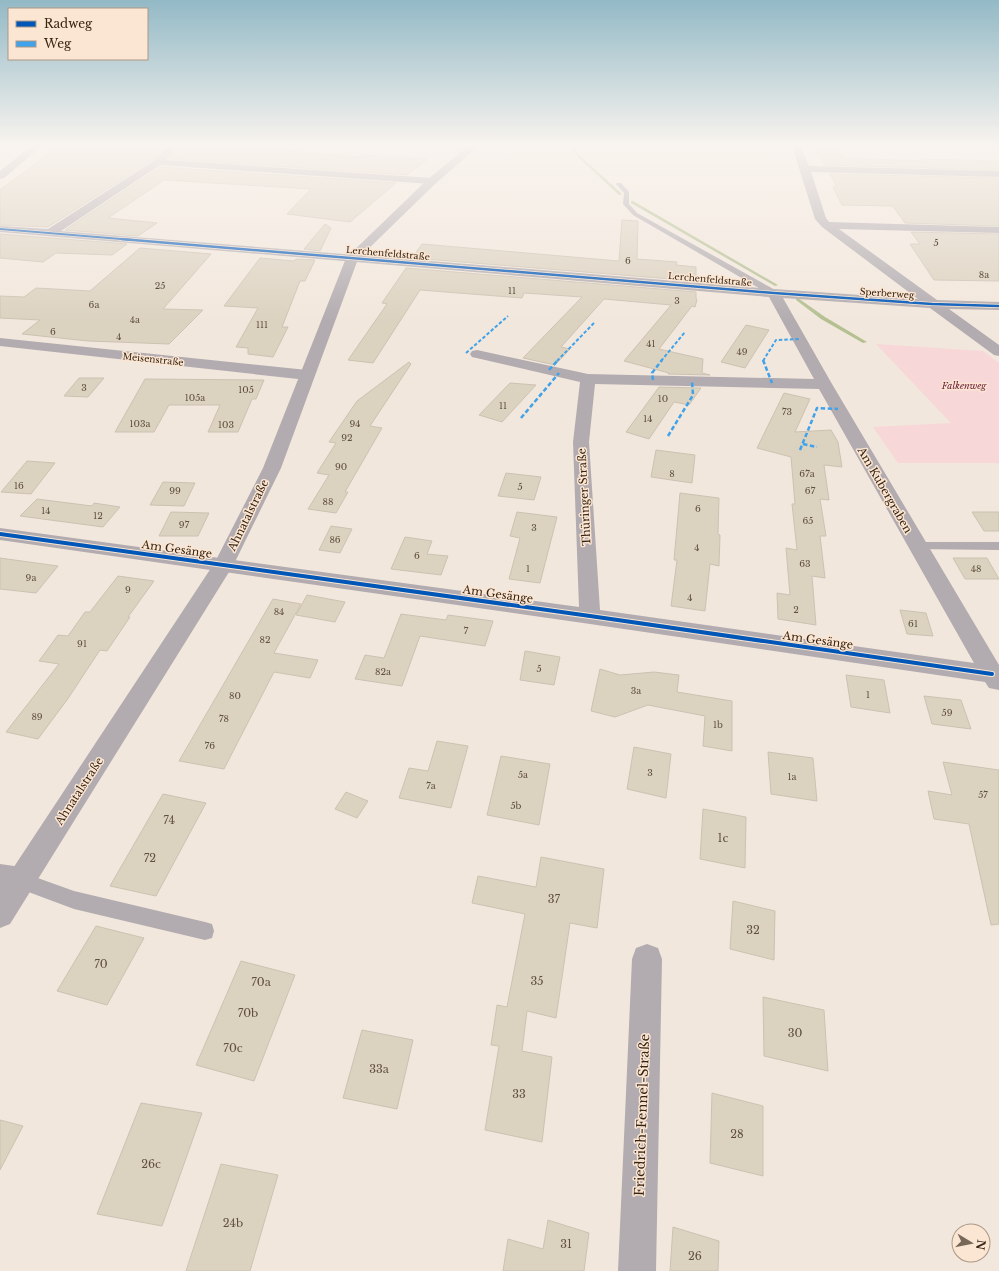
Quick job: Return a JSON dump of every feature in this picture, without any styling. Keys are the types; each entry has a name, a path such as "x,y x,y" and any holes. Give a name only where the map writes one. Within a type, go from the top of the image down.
{"street":[{"path":"50,233 95,203"},
{"name":"Ahnatalstraße","path":"0,914 11,879 224,564 272,468 352,258 409,203"},
{"path":"816,203 821,219 826,225 999,352"},
{"path":"826,225 999,230"},
{"name":"Lerchenfeldstraße","path":"0,229 774,293"},
{"name":"Sperberweg","path":"774,293 932,304 999,306"},
{"name":"Am Kubergraben","path":"774,293 824,384 996,680"},
{"name":"Meisenstraße","path":"0,342 307,375"},
{"path":"477,354 588,379 824,384"},
{"name":"Thüringer Straße","path":"588,379 581,442 590,616"},
{"name":"Am Gesänge","path":"0,534 590,616 996,680"},
{"name":"Friedrich-Fennel-Straße","path":"637,1271 647,959"}],"lane":[{"path":"626,203 635,214 774,293"},
{"path":"918,546 999,546"},
{"path":"11,879 74,900 205,931"}],"green space":[{"name":"Falkenweg","path":"876,344 983,351 999,363 999,463 898,463 873,427 951,423"}],"building":[{"path":"0,203 85,203 48,227 0,225"},
{"path":"105,203 130,203 108,218 157,223 138,236 65,230"},
{"path":"297,203 372,203 350,222 287,214"},
{"path":"841,203 999,203 999,226 905,223 893,206 842,205"},
{"path":"622,220 638,221 637,259 677,262 676,265 696,267 696,281 412,258 422,244 619,261"},
{"path":"325,224 331,228 320,251 304,249"},
{"path":"911,232 999,234 999,281 934,280 910,244 920,244"},
{"path":"0,234 127,244 112,255 56,253 43,262 0,258"},
{"path":"140,248 211,254 163,309 203,310 169,344 88,341 22,334 40,320 0,318 0,296 24,297 36,288 90,291"},
{"path":"260,258 294,261 296,259 315,260 305,281 300,281 282,327 288,327 273,357 248,354 248,348 236,347 258,308 224,306"},
{"path":"406,268 696,292 697,300 695,307 692,306 659,349 703,359 702,373 710,375 668,374 669,373 624,361 671,305 604,299 561,347 570,349 555,365 523,358 582,297 524,293 522,298 420,290 373,363 348,360 387,304 382,303"},
{"path":"746,325 769,330 745,368 721,362"},
{"path":"409,362 411,364 370,426 382,428 345,492 348,492 336,513 308,509 329,475 317,473 336,443 329,442 357,401"},
{"path":"79,378 104,378 88,397 64,396"},
{"path":"145,379 264,380 256,399 252,399 238,432 208,432 220,405 169,405 154,432 115,432"},
{"path":"510,383 536,385 502,422 479,415"},
{"path":"659,387 701,388 689,405 674,402 649,439 626,432"},
{"path":"784,393 810,399 795,432 831,430 838,442 842,467 824,465 829,500 820,499 826,536 820,536 825,578 812,576 816,625 778,619 777,593 790,595 786,548 797,550 792,504 795,504 791,457 757,448"},
{"path":"656,450 695,455 692,483 651,477"},
{"path":"27,461 55,463 31,494 1,492"},
{"path":"506,473 541,477 534,500 498,496"},
{"path":"163,482 195,483 184,506 150,505"},
{"path":"680,493 719,498 719,566 710,564 705,611 671,606 677,560 674,560"},
{"path":"37,499 92,506 94,503 120,507 103,527 20,516"},
{"path":"171,512 209,513 198,536 159,536"},
{"path":"517,512 557,517 540,583 509,579 520,538 510,536"},
{"path":"972,512 999,512 999,531 984,531"},
{"path":"331,526 352,529 340,553 319,550"},
{"path":"405,537 432,541 427,554 448,556 441,575 391,569"},
{"path":"0,558 58,566 36,593 0,589"},
{"path":"953,558 987,558 999,579 965,579"},
{"path":"118,576 154,581 128,617 130,617 107,651 100,650 67,700 38,739 6,732 59,664 39,661 58,635 68,636 85,612 90,612"},
{"path":"307,595 345,602 335,622 296,615"},
{"path":"273,599 301,604 274,653 318,660 310,678 274,672 224,769 179,761"},
{"path":"900,610 926,613 933,636 907,634"},
{"path":"401,614 446,620 448,615 493,621 485,646 420,636 402,686 355,679 365,655 384,658"},
{"path":"525,651 560,657 554,685 520,680"},
{"path":"600,669 620,675 654,672 679,675 677,692 732,701 732,751 703,746 705,716 648,705 615,717 591,711"},
{"path":"846,675 884,680 890,713 851,707"},
{"path":"924,696 961,700 971,729 932,724"},
{"path":"437,741 468,746 451,808 399,798 409,768 428,771"},
{"path":"634,747 671,754 666,798 627,789"},
{"path":"768,752 813,758 817,801 771,794"},
{"path":"501,756 550,764 539,825 487,815"},
{"path":"943,762 999,770 999,924 991,925 969,824 934,819 928,791 952,795"},
{"path":"346,792 368,801 357,818 335,809"},
{"path":"163,794 206,803 156,896 110,886"},
{"path":"703,809 746,817 745,868 700,859"},
{"path":"541,857 604,869 597,928 570,923 556,1018 527,1011 522,1051 552,1057 542,1142 485,1130 499,1046 491,1045 497,1005 507,1007 525,914 472,903 478,876 536,887"},
{"path":"733,901 775,911 774,960 730,949"},
{"path":"96,926 144,938 107,1005 57,991"},
{"path":"241,961 295,975 254,1081 196,1065"},
{"path":"763,997 824,1010 828,1071 764,1056"},
{"path":"362,1030 413,1040 397,1109 343,1098"},
{"path":"712,1093 763,1106 763,1176 710,1163"},
{"path":"141,1103 202,1113 162,1226 97,1214"},
{"path":"0,1120 23,1126 0,1170"},
{"path":"221,1164 278,1175 250,1271 186,1271"},
{"path":"548,1220 589,1233 584,1271 503,1271 508,1239 543,1249"},
{"path":"673,1227 719,1241 718,1271 670,1271"}],"waterway":[{"path":"634,203 776,285"},
{"path":"797,299 823,318 865,342"}],"marked path":[{"path":"466,353 508,316"},
{"path":"549,370 594,323"},
{"path":"653,380 652,373 685,332"},
{"path":"772,383 763,361 776,340 799,339"},
{"path":"521,418 559,373"},
{"path":"668,436 693,395 692,381"},
{"path":"800,450 817,408 838,409"},
{"path":"803,444 817,447"}],"cycle path":[{"path":"0,229 774,293 932,304 999,306"},
{"path":"0,534 590,616 992,674"}]}
